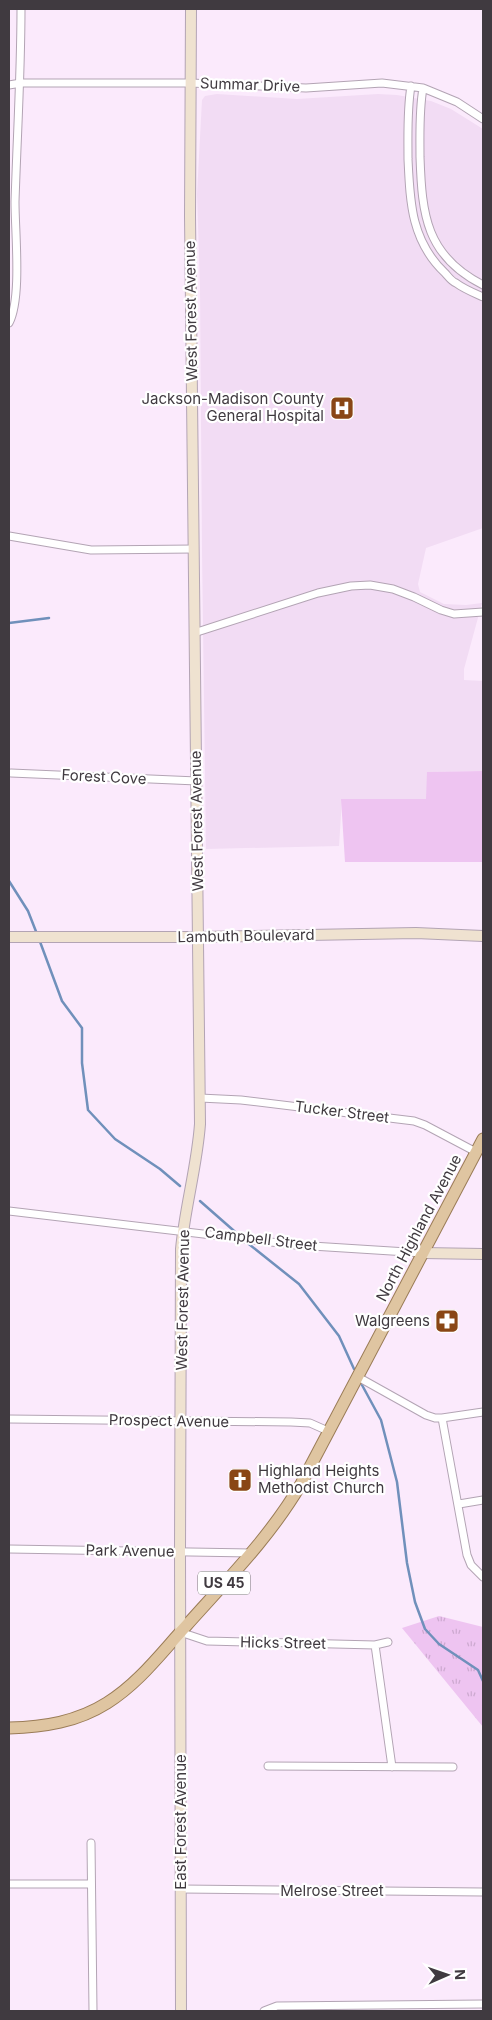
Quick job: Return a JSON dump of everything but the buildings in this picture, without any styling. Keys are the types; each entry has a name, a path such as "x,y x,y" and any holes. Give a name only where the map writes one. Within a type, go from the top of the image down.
{"main road":[{"name":"West Forest Avenue","path":"180,1632 181,1249 198,1146 200,1098 194,633 190,83 192,9"},
{"name":"Lambuth Boulevard","path":"9,937 198,937 416,933 483,936"},
{"name":"North Highland Avenue","path":"9,1728 33,1727 69,1720 107,1703 148,1669 251,1553 285,1511 483,1139"},
{"name":"Campbell Street","path":"423,1253 483,1254"},
{"name":"East Forest Avenue","path":"180,1632 181,2011"}],"street":[{"path":"9,323 16,304 15,203 21,83 21,9"},
{"name":"Summar Drive","path":"9,86 21,83 190,83 306,88 382,83 423,88 457,102 483,119"},
{"path":"410,86 407,124 412,214 422,244 437,266 454,282 483,298"},
{"path":"423,88 420,103 420,143 421,187 425,217 441,252 456,269 483,285"},
{"path":"9,536 82,550 194,549"},
{"path":"194,633 318,593 351,586 370,585 392,589 454,614 483,612"},
{"name":"Forest Cove","path":"11,772 197,781"},
{"name":"Tucker Street","path":"200,1098 241,1100 414,1121 476,1152"},
{"name":"Campbell Street","path":"9,1211 306,1245 423,1253"},
{"path":"359,1374 426,1415 435,1418 483,1412"},
{"path":"442,1418 467,1555 471,1565 483,1577"},
{"name":"Prospect Avenue","path":"9,1419 290,1422 310,1424 328,1431"},
{"path":"459,1504 483,1500"},
{"name":"Park Avenue","path":"9,1549 251,1553"},
{"name":"Hicks Street","path":"180,1632 206,1641 375,1645 388,1642"},
{"path":"375,1645 392,1767"},
{"path":"268,1766 453,1767"},
{"path":"91,1843 93,2011"},
{"path":"9,1884 90,1884"},
{"name":"Melrose Street","path":"180,1889 483,1892"},
{"path":"264,2011 276,2006 483,2004"}],"shaded area":[{"name":"Jackson-Madison County General Hospital","path":"217,94 297,99 378,94 397,95 431,101 451,109 483,129 483,528 426,548 418,584 420,592 444,604 466,605 482,603 464,669 464,680 483,681 483,771 428,772 427,799 342,799 339,846 206,849 200,287 197,194 202,100 205,96"}],"green space":[{"path":"483,771 483,862 345,862 341,799 426,799 427,772"},
{"path":"439,1616 483,1627 483,1727 402,1628"}],"waterway":[{"path":"9,623 49,618"},
{"path":"9,881 28,911 37,934"},
{"path":"39,939 62,1001 82,1028 82,1063 88,1110 115,1139 160,1169 180,1186"},
{"path":"200,1201 241,1237"},
{"path":"245,1241 299,1284 339,1336 354,1369"},
{"path":"362,1385 381,1420 397,1482 407,1563 415,1602 425,1629 439,1644 478,1670 483,1681"}],"place":[{"name":"Jackson-Madison County General Hospital","path":"342,408"},
{"name":"Walgreens","path":"447,1321"},
{"name":"Highland Heights Methodist Church","path":"240,1480"}]}
